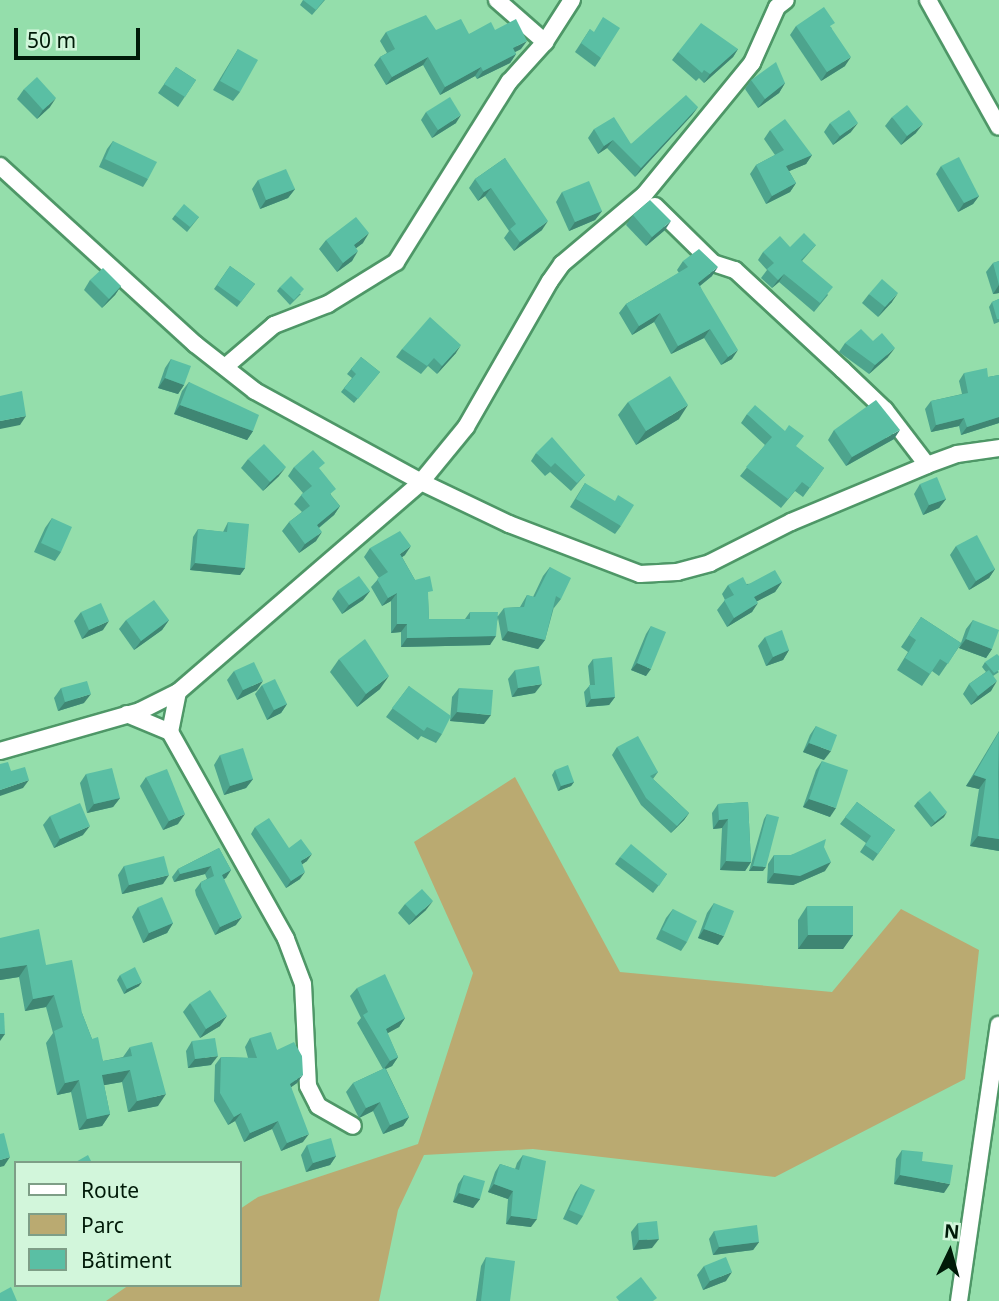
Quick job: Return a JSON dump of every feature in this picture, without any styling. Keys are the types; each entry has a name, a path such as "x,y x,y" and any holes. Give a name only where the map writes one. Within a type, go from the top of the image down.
{"street":[{"path":"497,0 545,42"},
{"path":"225,367 274,325 328,304 396,262 509,82 545,42 572,0"},
{"path":"0,751 127,714 178,692 421,482 466,427 562,264 644,195 752,63 772,16 786,0"},
{"path":"928,0 999,127"},
{"path":"0,166 225,367 277,404 421,482 509,524 640,574 677,572 710,563 791,522 927,465 957,454 999,448"},
{"path":"644,195 713,263 735,270 885,410 927,465"},
{"path":"170,732 178,692"},
{"path":"127,714 170,732 295,961 303,984 310,1048 308,1086 318,1106 353,1126"},
{"path":"959,1301 999,1025"}],"green space":[{"path":"515,777 620,972 832,992 901,909 979,950 965,1079 775,1177 533,1149 424,1155 398,1210 379,1301 106,1301 126,1287 242,1287 242,1208 258,1197 418,1144 473,973 414,842"}],"building":[{"path":"303,0 324,0 316,10"},
{"path":"824,7 835,23 830,26 851,57 827,72 796,26"},
{"path":"426,15 436,30 461,19 469,34 491,22 495,30 516,19 527,41 513,48 516,54 483,71 481,67 445,87 428,57 392,77 380,57 395,49 386,32"},
{"path":"603,17 620,28 601,58 581,43 590,29 594,32"},
{"path":"701,23 738,49 710,74 704,70 702,73 678,52"},
{"path":"238,49 258,60 240,92 220,81"},
{"path":"776,62 785,83 765,99 751,80"},
{"path":"176,67 196,80 185,97 164,84"},
{"path":"37,77 56,98 43,110 24,89"},
{"path":"686,95 698,107 641,168 613,140 604,146 594,129 614,117 631,144"},
{"path":"450,97 461,115 438,130 426,112"},
{"path":"907,105 923,124 907,136 892,117"},
{"path":"849,110 858,123 840,136 830,123"},
{"path":"785,119 812,155 786,166 796,183 772,196 756,165 784,150 770,130"},
{"path":"113,141 157,162 148,179 105,159"},
{"path":"959,157 979,196 964,203 941,166"},
{"path":"505,158 548,221 520,242 510,229 516,224 491,188 484,192 475,179"},
{"path":"286,169 295,189 266,200 258,180"},
{"path":"589,181 602,211 575,222 562,192"},
{"path":"650,200 671,221 652,237 633,215"},
{"path":"184,204 199,217 190,227 175,215"},
{"path":"356,217 369,233 354,245 358,251 343,263 326,240"},
{"path":"804,233 816,245 801,260 833,287 820,303 784,274 778,280 767,269 774,263 763,252 780,236 790,247"},
{"path":"699,249 718,267 698,283 738,350 728,357 710,329 678,346 660,313 639,326 626,304 688,267 683,261"},
{"path":"999,261 999,285 993,263"},
{"path":"230,266 255,284 241,302 217,285"},
{"path":"103,268 121,286 109,299 90,280"},
{"path":"291,276 304,289 294,300 280,287"},
{"path":"882,279 898,293 885,307 869,294"},
{"path":"999,299 999,319 997,319 992,302"},
{"path":"430,317 461,345 442,366 434,358 427,366 402,349"},
{"path":"861,329 873,341 882,333 895,348 875,365 845,343"},
{"path":"361,357 380,372 358,399 344,388 356,374 351,369"},
{"path":"171,359 191,366 184,385 165,378"},
{"path":"987,368 988,377 999,375 999,417 967,427 964,418 936,425 931,401 968,393 964,373"},
{"path":"670,376 688,405 646,431 628,402"},
{"path":"189,382 259,415 253,431 180,405"},
{"path":"22,391 26,416 0,421 0,396"},
{"path":"876,400 900,430 852,457 834,430"},
{"path":"755,405 785,431 789,425 804,436 796,446 824,468 810,488 802,482 788,499 746,467 772,437 747,414"},
{"path":"552,437 585,475 577,483 555,463 551,467 536,453"},
{"path":"264,444 286,467 270,482 248,459"},
{"path":"313,450 325,463 319,468 336,489 330,494 340,506 317,525 322,532 305,544 289,522 310,506 301,495 312,486 294,467"},
{"path":"937,477 946,499 929,505 920,484"},
{"path":"585,483 615,501 618,495 634,505 621,526 576,499"},
{"path":"52,518 72,527 61,552 41,543"},
{"path":"228,522 249,524 245,568 195,563 198,529 227,532"},
{"path":"400,531 411,546 400,554 415,580 430,576 433,591 428,592 429,619 470,619 470,612 498,612 496,636 407,638 407,624 397,624 397,593 388,598 377,579 388,572 370,548"},
{"path":"977,535 995,569 976,581 956,546"},
{"path":"550,567 571,578 561,599 556,596 545,640 508,631 504,608 524,607 527,595 535,597"},
{"path":"775,570 782,582 754,597 758,603 734,618 724,600 734,595 728,585 743,577 747,585"},
{"path":"359,576 370,591 349,605 338,590"},
{"path":"154,600 169,620 141,641 126,620"},
{"path":"101,603 109,621 89,630 81,612"},
{"path":"921,617 961,643 948,664 940,659 930,674 905,658 916,640 909,635"},
{"path":"973,620 999,630 992,649 966,639"},
{"path":"651,626 666,632 651,669 637,663"},
{"path":"782,630 789,650 773,657 765,637"},
{"path":"365,639 389,676 366,694 339,659"},
{"path":"997,654 999,670 994,673 985,662"},
{"path":"612,657 615,697 591,699 589,685 595,685 593,659"},
{"path":"254,662 263,681 243,690 234,671"},
{"path":"539,666 542,684 518,688 515,670"},
{"path":"989,670 997,681 978,696 969,684"},
{"path":"275,679 287,704 274,710 262,685"},
{"path":"87,681 91,694 65,702 61,688"},
{"path":"409,686 451,716 442,734 427,727 424,731 392,708"},
{"path":"459,688 493,690 491,715 457,712"},
{"path":"816,726 837,735 831,751 809,743"},
{"path":"999,732 999,839 978,836 986,779 974,775"},
{"path":"638,736 658,772 650,776 689,813 677,826 646,798 617,747"},
{"path":"243,748 253,779 230,786 220,755"},
{"path":"822,761 848,770 836,808 809,799"},
{"path":"8,762 11,771 25,767 29,780 0,790 0,764"},
{"path":"568,765 574,782 561,786 555,770"},
{"path":"112,768 120,798 94,804 86,774"},
{"path":"167,769 185,814 169,821 146,777"},
{"path":"930,791 947,812 935,822 918,801"},
{"path":"748,802 751,862 726,861 728,819 719,820 718,804"},
{"path":"857,802 895,830 878,854 865,845 871,836 845,817"},
{"path":"80,803 90,826 60,839 50,816"},
{"path":"767,814 779,817 766,867 753,866"},
{"path":"269,818 289,848 301,839 312,854 301,861 305,872 291,881 255,827"},
{"path":"826,839 824,847 831,862 800,876 774,873 774,855 791,855"},
{"path":"631,844 667,874 659,886 620,857"},
{"path":"219,848 231,870 222,875 242,917 220,927 201,887 201,882 214,876 211,866 180,874 178,869"},
{"path":"164,856 169,875 129,885 124,866"},
{"path":"422,889 433,901 416,916 405,904"},
{"path":"162,897 173,923 149,933 138,907"},
{"path":"714,903 734,911 724,936 704,929"},
{"path":"807,906 853,906 853,935 808,935"},
{"path":"673,909 697,921 687,942 662,930"},
{"path":"39,929 46,965 72,960 82,1013 92,1039 98,1037 103,1061 132,1056 130,1047 152,1042 166,1094 137,1101 130,1070 102,1075 110,1114 87,1119 79,1080 65,1083 54,1031 63,1027 54,995 33,999 27,965 0,969 0,938"},
{"path":"135,967 142,982 127,989 120,975"},
{"path":"385,974 405,1018 386,1029 398,1057 390,1061 363,1015 368,1012 357,988"},
{"path":"210,990 227,1016 206,1029 190,1003"},
{"path":"0,1013 4,1013 5,1034 0,1034"},
{"path":"271,1032 277,1050 294,1042 302,1056 303,1075 290,1084 309,1134 287,1143 278,1121 250,1133 241,1113 234,1117 220,1093 221,1057 257,1058 250,1038"},
{"path":"215,1038 218,1056 195,1059 192,1041"},
{"path":"385,1068 409,1117 390,1125 380,1102 366,1108 353,1083"},
{"path":"4,1133 10,1157 0,1160 0,1134"},
{"path":"331,1138 336,1156 313,1163 307,1145"},
{"path":"902,1150 923,1152 922,1161 953,1165 950,1184 900,1175"},
{"path":"88,1155 91,1161 78,1161"},
{"path":"523,1155 546,1161 537,1219 511,1216 513,1191 494,1184 500,1164 519,1170"},
{"path":"464,1175 485,1181 480,1199 459,1193"},
{"path":"581,1184 595,1190 583,1216 569,1210"},
{"path":"657,1221 659,1239 639,1240 638,1223"},
{"path":"757,1225 759,1242 719,1247 714,1231"},
{"path":"486,1257 515,1261 510,1301 481,1301"},
{"path":"726,1257 732,1272 710,1281 704,1266"},
{"path":"641,1277 657,1298 653,1301 619,1301 616,1297"},
{"path":"11,1287 17,1301 0,1301 0,1293"}]}
